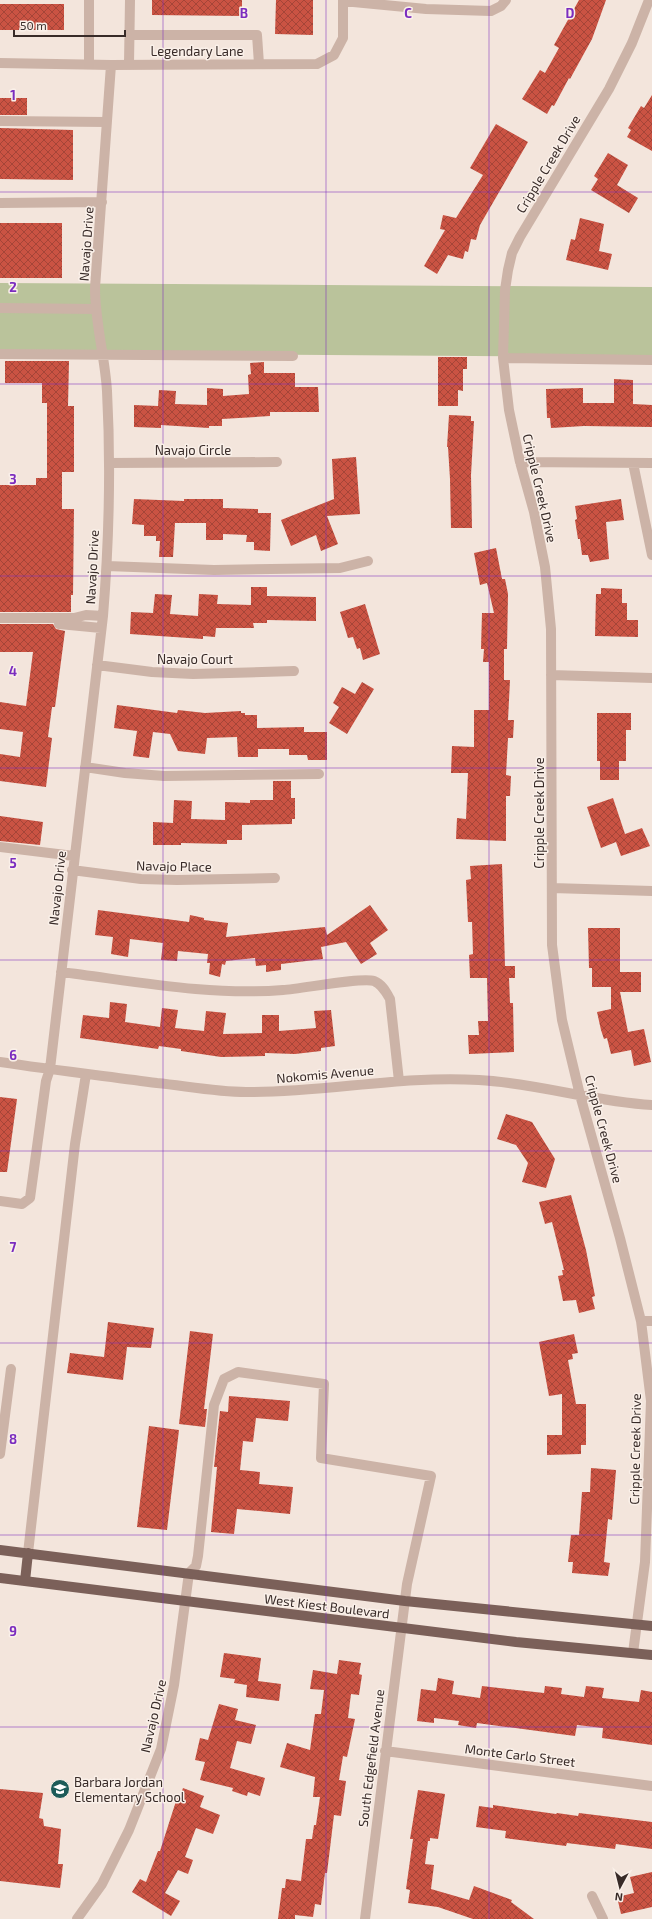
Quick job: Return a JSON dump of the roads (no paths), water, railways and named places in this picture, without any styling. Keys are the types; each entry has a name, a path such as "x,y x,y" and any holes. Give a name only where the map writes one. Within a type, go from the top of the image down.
{"main road":[{"name":"West Kiest Boulevard","path":"0,1550 405,1601 652,1626"},
{"path":"25,1581 28,1553"},
{"name":"West Kiest Boulevard","path":"0,1578 516,1642 652,1655"}],"street":[{"path":"89,0 89,64"},
{"path":"129,64 130,0"},
{"path":"343,1 426,4 491,11 501,6 506,0"},
{"name":"Cripple Creek Drive","path":"633,1653 645,1562 651,1400 641,1321 620,1238 580,1094 562,1020 556,983 552,945 551,629 545,567 534,512 520,462 509,410 503,358 505,290 512,253 520,236 609,89 632,43 649,0"},
{"name":"Legendary Lane","path":"0,63 111,65 317,64 334,55 343,38 343,1"},
{"path":"129,35 257,35 259,38 259,64"},
{"name":"Navajo Drive","path":"0,1201 22,1204 30,1198 46,1081 50,1069 101,628 107,566 108,463 106,390 95,309 106,122 111,65"},
{"path":"0,121 106,122"},
{"path":"0,203 102,202"},
{"path":"0,308 95,309"},
{"path":"0,354 293,356"},
{"path":"503,358 652,360"},
{"name":"Navajo Circle","path":"108,463 277,462"},
{"path":"520,462 652,463"},
{"path":"633,463 652,555"},
{"path":"107,566 214,570 340,568 368,561"},
{"path":"0,618 74,618 86,615 102,616"},
{"path":"0,623 63,624 101,628"},
{"name":"Navajo Court","path":"97,666 152,672 193,674 294,671"},
{"path":"551,675 652,678"},
{"path":"85,767 164,776 319,774"},
{"path":"0,847 74,856"},
{"name":"Navajo Place","path":"72,870 141,879 177,880 275,878"},
{"path":"552,888 652,891"},
{"path":"61,972 199,990 258,992 306,988 358,981 374,981 384,988 390,999 399,1081"},
{"name":"Nokomis Avenue","path":"0,1062 86,1074 244,1092 276,1092 435,1079 480,1080 580,1094 612,1101 652,1105"},
{"path":"28,1553 75,1144 86,1074"},
{"path":"641,1321 652,1321"},
{"path":"0,1454 11,1369"},
{"name":"South Edgefield Avenue","path":"189,1573 196,1566 198,1556 214,1405 224,1379 238,1372 324,1384 320,1458 431,1476 405,1601 365,1919"},
{"name":"Navajo Drive","path":"77,1919 102,1884 129,1830 161,1749 174,1685 187,1602 189,1573"},
{"name":"Monte Carlo Street","path":"385,1751 652,1786"},
{"path":"592,1896 603,1919"}],"place":[{"name":"Barbara Jordan Elementary School","path":"60,1789"}]}
